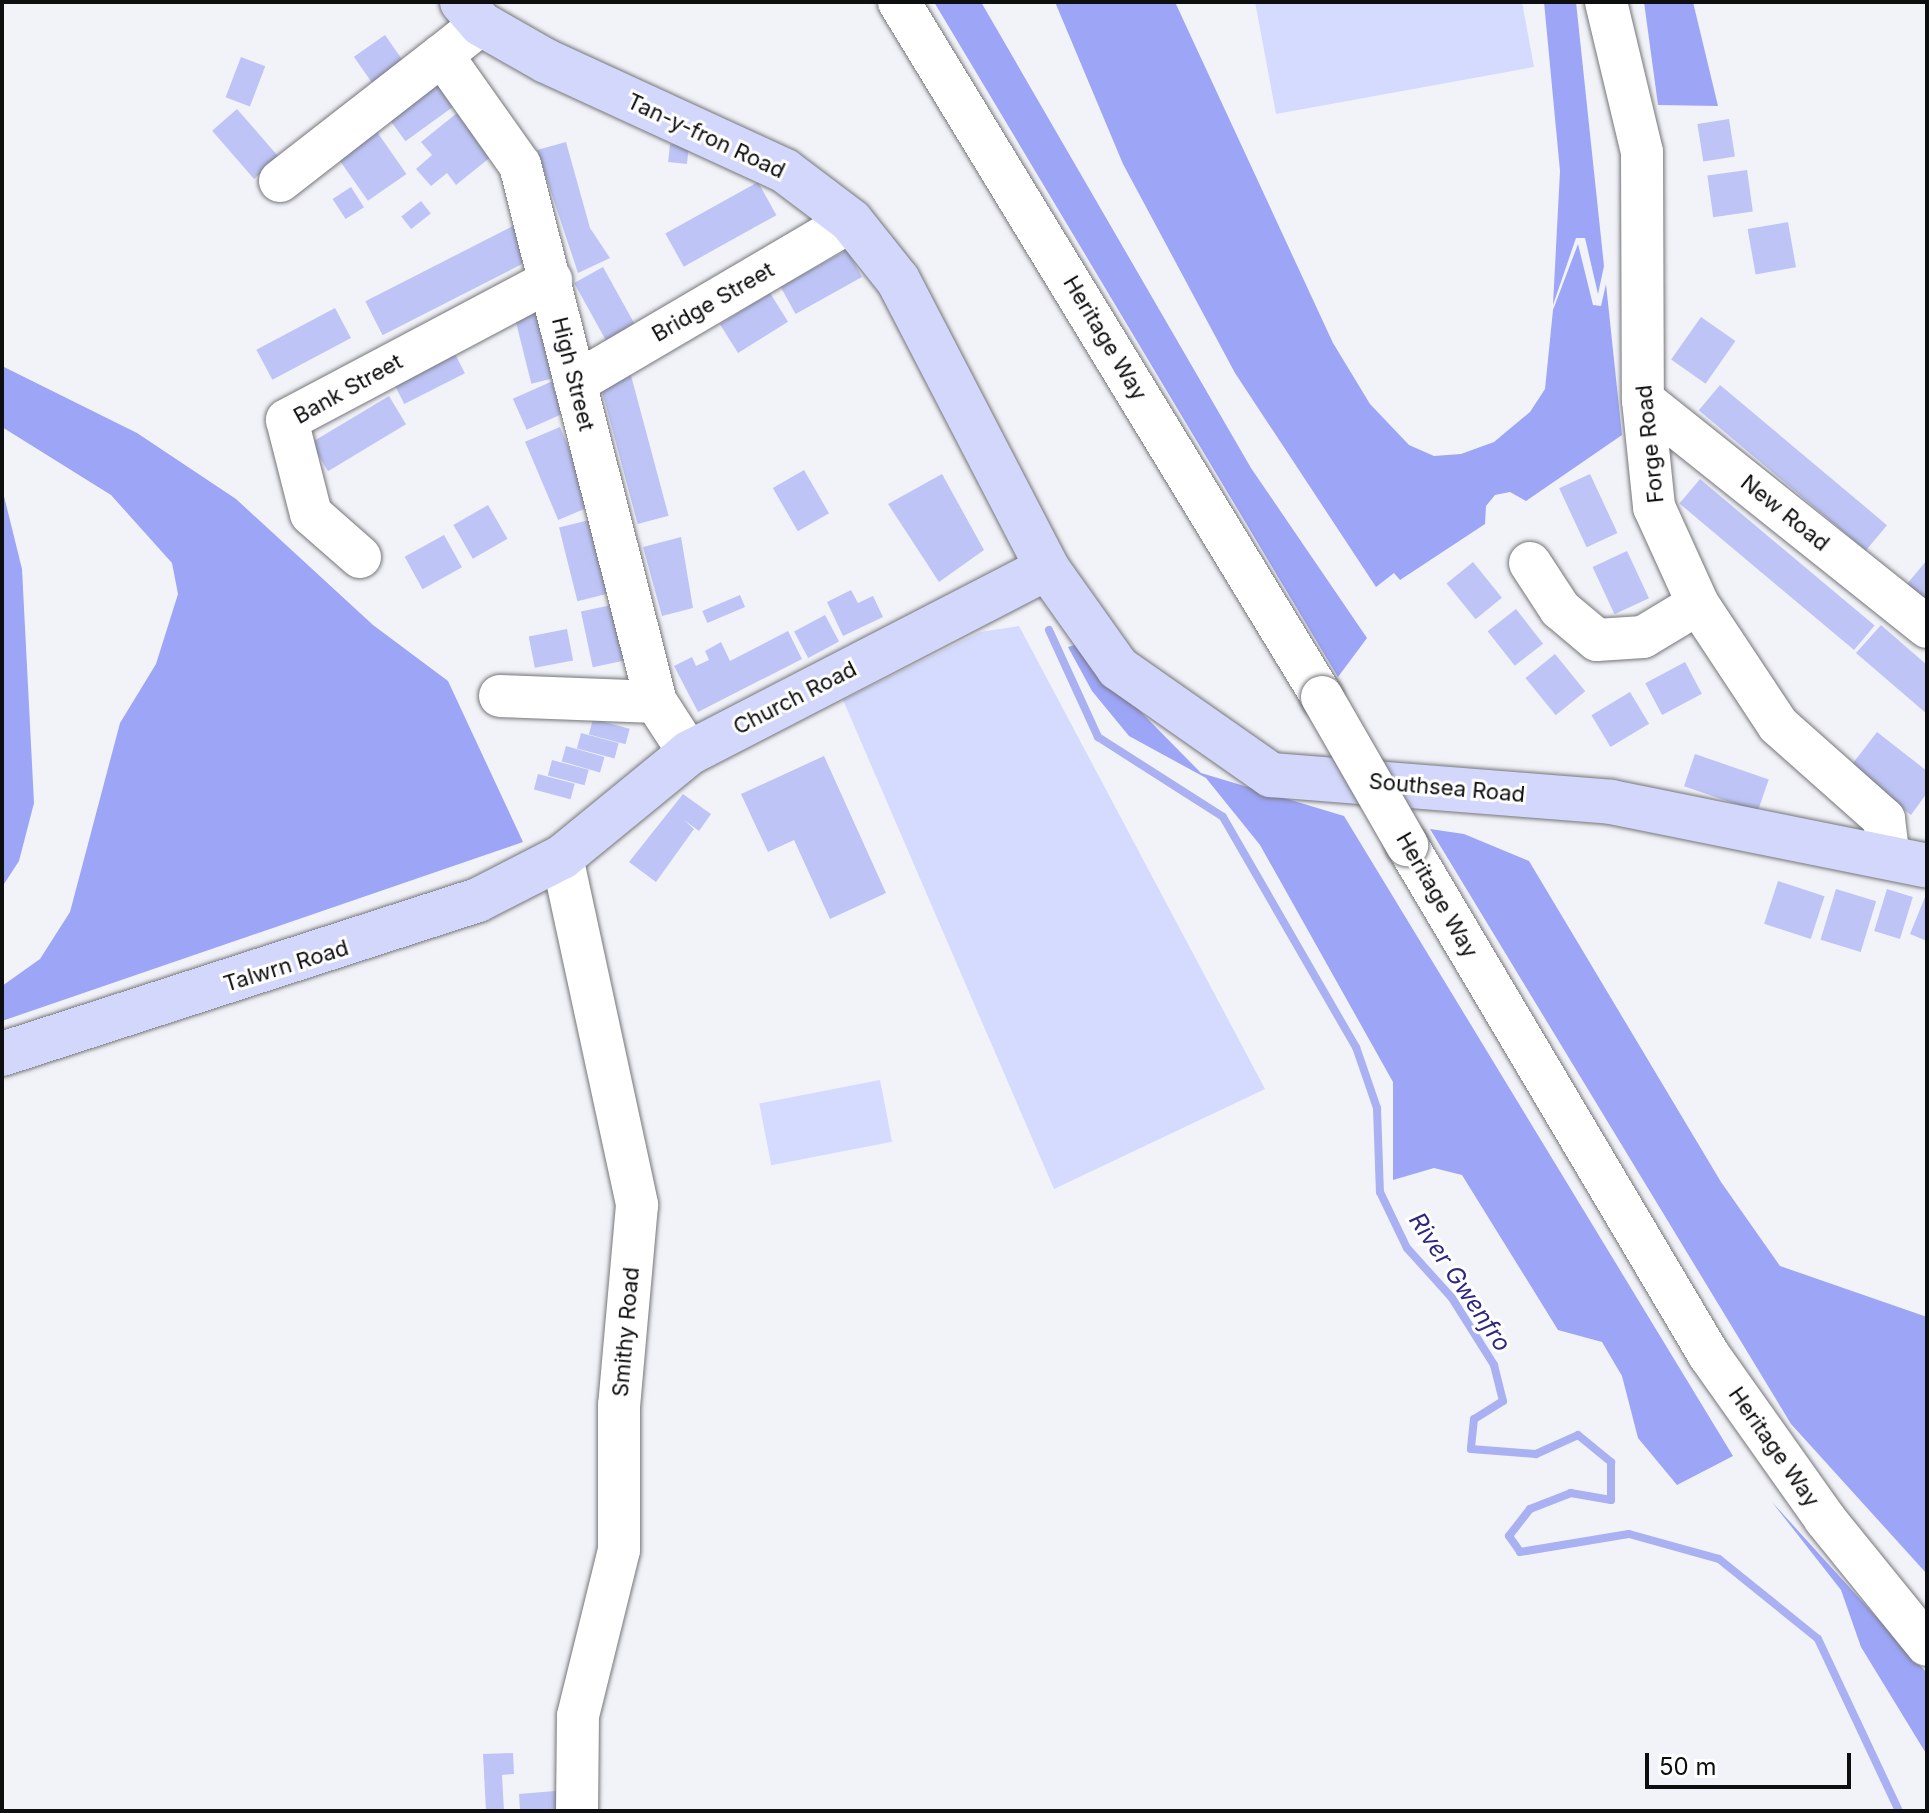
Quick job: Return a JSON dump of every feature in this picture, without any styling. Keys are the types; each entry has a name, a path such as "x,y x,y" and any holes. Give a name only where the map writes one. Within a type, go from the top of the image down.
{"main road":[{"name":"Tan-y-fron Road","path":"471,13 785,171 851,221 898,280 1047,568"},
{"name":"Church Road","path":"562,857 689,753 1047,568"},
{"name":"Southsea Road","path":"1047,568 1118,668 1271,775 1611,802 1908,862"},
{"name":"Talwrn Road","path":"2,1054 366,942 478,900 562,857"}],"street":[{"name":"Heritage Way","path":"899,2 1322,697 1709,1355 1825,1519 1927,1645"},
{"name":"Forge Road","path":"1606,2 1642,152 1643,400 1654,507 1698,604 1778,725 1884,819 1908,862"},
{"path":"280,181 442,55 471,13"},
{"name":"High Street","path":"442,55 520,165 656,702 689,753"},
{"name":"Bridge Street","path":"575,383 851,221"},
{"name":"Bank Street","path":"360,557 311,514 287,420 551,280"},
{"name":"New Road","path":"1643,400 1927,627"},
{"path":"1530,563 1560,609 1597,640 1643,637 1698,604"},
{"path":"500,696 656,702"},
{"name":"Smithy Road","path":"562,857 637,1205 619,1405 619,1550 578,1716 577,1811"}],"shaded area":[{"path":"934,2 981,2 1251,468 1367,638 1338,677"},
{"path":"1055,2 1175,2 1333,343 1370,404 1409,445 1434,456 1461,454 1494,442 1530,412 1545,389 1553,310 1578,244 1593,305 1601,306 1606,284 1622,435 1526,501 1510,492 1495,495 1486,506 1485,524 1400,580 1394,573 1376,587 1235,373 1123,164"},
{"path":"1255,2 1522,2 1534,67 1276,114"},
{"path":"1544,2 1576,2 1604,266 1598,294 1585,238 1576,238 1553,305 1560,171"},
{"path":"1644,2 1693,2 1718,106 1658,105"},
{"path":"2,366 137,433 236,499 373,625 448,681 523,842 2,1021 2,986 40,959 70,912 120,723 156,664 178,594 172,563 111,495 2,427"},
{"path":"2,488 22,569 34,803 19,861 2,887"},
{"path":"1019,626 1265,1089 1054,1189 843,700 980,632"},
{"path":"1075,645 1201,773 1344,816 1733,1456 1677,1485 1638,1438 1622,1376 1602,1342 1558,1330 1462,1175 1434,1168 1393,1180 1393,1082 1260,845 1206,778 1129,736 1092,691 1068,647"},
{"path":"1430,829 1464,834 1529,861 1721,1182 1780,1266 1927,1317 1927,1574 1791,1424"},
{"path":"880,1080 892,1142 771,1165 759,1103"},
{"path":"1772,1502 1927,1673 1927,1755 1861,1647 1841,1590"}],"building":[{"path":"385,35 403,61 372,83 354,57"},
{"path":"241,57 265,66 250,106 226,97"},
{"path":"435,68 460,102 405,141 381,107"},
{"path":"237,109 279,157 254,179 212,131"},
{"path":"457,113 492,156 456,185 447,173 431,186 416,169 432,155 421,142"},
{"path":"368,119 406,174 368,201 329,146"},
{"path":"1729,119 1735,157 1703,162 1697,124"},
{"path":"566,142 590,228 610,258 578,273 537,150"},
{"path":"670,144 689,146 687,164 668,162"},
{"path":"1747,170 1753,212 1713,217 1707,176"},
{"path":"758,182 776,215 684,267 665,233"},
{"path":"351,187 364,207 346,219 333,199"},
{"path":"421,201 431,214 411,229 401,216"},
{"path":"1788,222 1796,267 1756,274 1748,229"},
{"path":"515,225 532,259 383,335 365,301"},
{"path":"847,250 862,277 796,314 781,287"},
{"path":"603,267 636,326 607,342 574,283"},
{"path":"770,293 788,322 738,353 720,324"},
{"path":"544,294 564,376 531,384 511,302"},
{"path":"335,308 351,338 272,380 256,350"},
{"path":"1701,317 1735,341 1706,384 1671,360"},
{"path":"449,342 465,373 404,404 388,373"},
{"path":"629,368 669,516 638,524 598,376"},
{"path":"564,376 578,407 527,430 513,399"},
{"path":"1720,385 1887,525 1866,550 1699,410"},
{"path":"389,396 406,424 328,471 311,443"},
{"path":"560,427 593,505 558,520 525,442"},
{"path":"804,470 829,513 798,531 773,488"},
{"path":"942,474 984,550 939,582 888,504"},
{"path":"1590,474 1617,533 1587,547 1559,488"},
{"path":"1700,479 1875,626 1854,650 1679,504"},
{"path":"488,505 507,539 473,559 453,525"},
{"path":"593,519 611,593 577,601 559,527"},
{"path":"444,535 462,567 423,589 405,557"},
{"path":"681,537 693,608 662,616 643,547"},
{"path":"1627,551 1649,598 1615,614 1593,567"},
{"path":"1927,560 1927,601 1907,584"},
{"path":"1473,562 1502,598 1476,619 1447,583"},
{"path":"851,590 858,603 873,596 883,617 843,636 827,602"},
{"path":"740,595 745,607 707,623 702,611"},
{"path":"621,603 633,659 593,667 581,612"},
{"path":"1516,609 1543,644 1515,666 1488,631"},
{"path":"825,615 839,641 808,658 794,631"},
{"path":"1881,625 1927,665 1927,714 1856,653"},
{"path":"567,629 573,660 535,668 529,636"},
{"path":"788,631 802,659 698,712 674,666 692,657 696,666 709,660 705,651 721,642 730,661"},
{"path":"1555,654 1585,691 1556,715 1525,678"},
{"path":"1685,662 1702,694 1662,715 1645,683"},
{"path":"1630,692 1649,724 1610,747 1591,715"},
{"path":"593,719 630,729 626,744 589,734"},
{"path":"1877,732 1927,771 1927,793 1911,815 1850,767"},
{"path":"581,733 619,743 615,759 577,748"},
{"path":"566,746 604,757 600,772 562,761"},
{"path":"1695,754 1769,779 1758,812 1684,786"},
{"path":"824,756 886,893 830,919 794,840 768,852 741,794"},
{"path":"552,760 589,770 585,785 548,775"},
{"path":"538,774 575,784 571,799 534,789"},
{"path":"683,794 711,814 699,831 684,820 694,829 656,882 629,862"},
{"path":"1778,881 1825,896 1811,939 1764,924"},
{"path":"1836,889 1876,901 1861,952 1821,940"},
{"path":"1887,889 1913,897 1900,939 1874,931"},
{"path":"1927,892 1927,941 1910,934"},
{"path":"513,1753 514,1774 502,1775 504,1811 486,1811 483,1754"},
{"path":"567,1790 569,1811 520,1811 519,1794"}],"waterway":[{"name":"River Gwenfro","path":"1049,630 1098,737 1223,817 1356,1047 1377,1108 1380,1192 1407,1248 1452,1298 1494,1365 1503,1401 1474,1419 1471,1449 1536,1454 1578,1435 1611,1462 1611,1500 1571,1493 1530,1509 1509,1536 1520,1552 1629,1534 1719,1559 1818,1639 1899,1811"}]}
